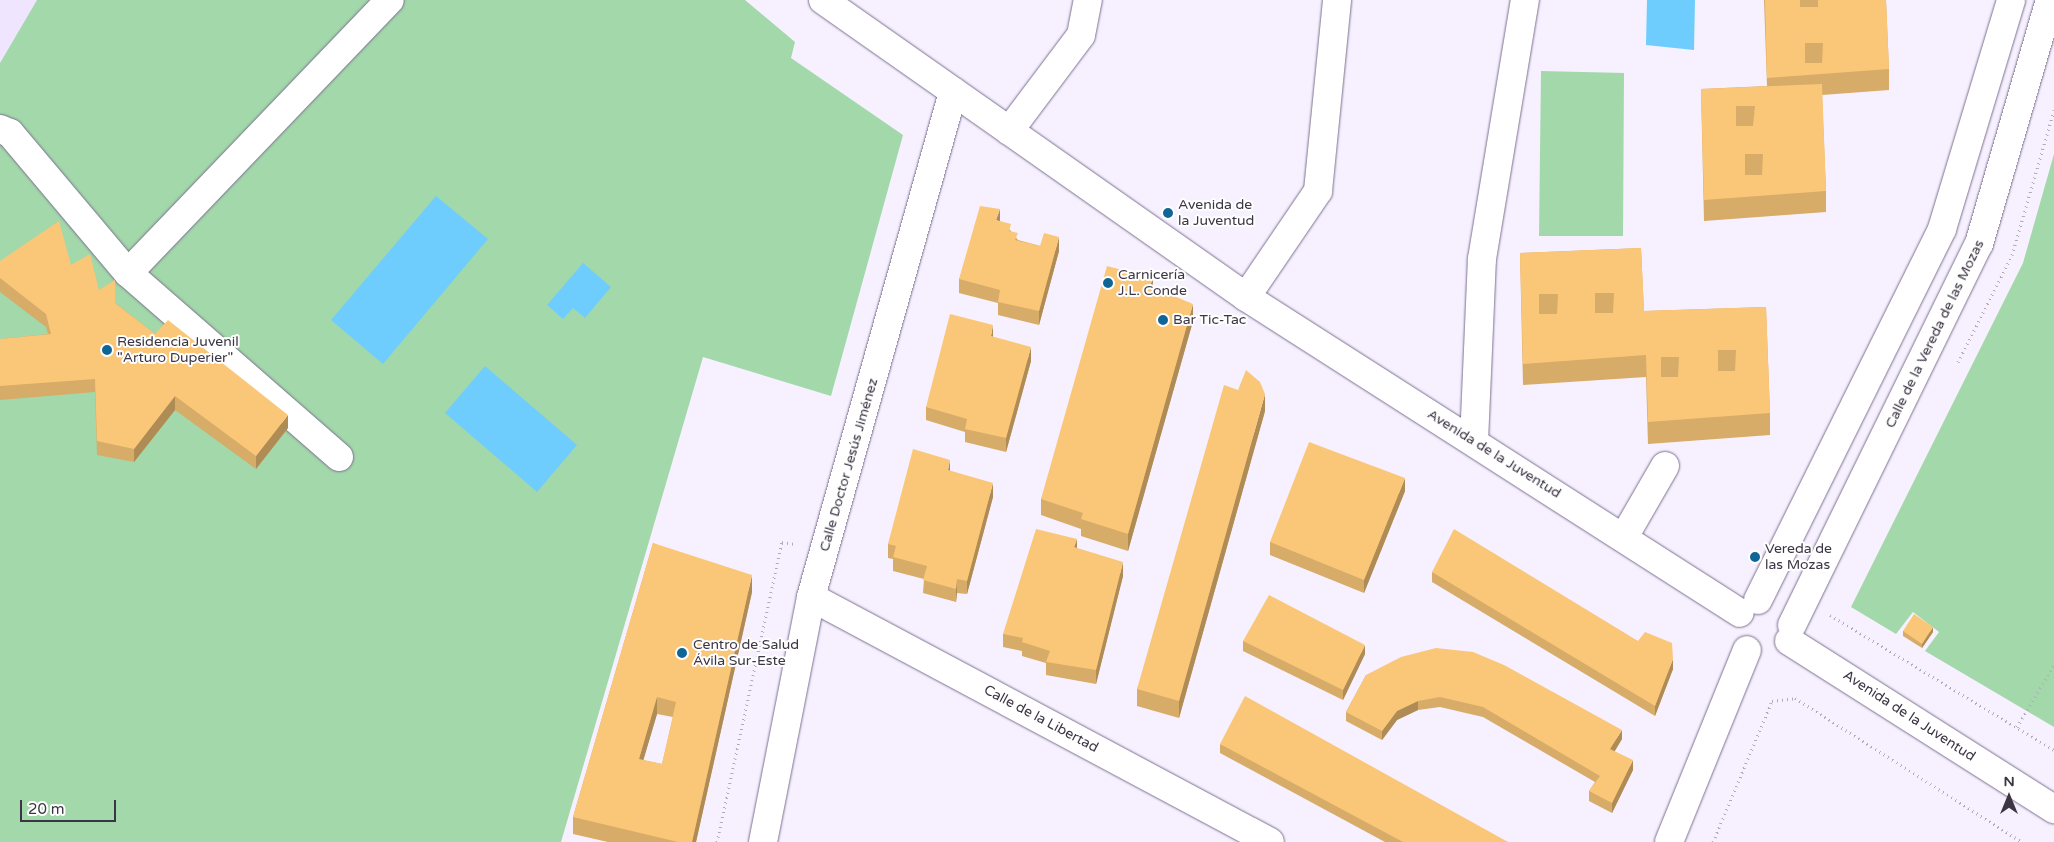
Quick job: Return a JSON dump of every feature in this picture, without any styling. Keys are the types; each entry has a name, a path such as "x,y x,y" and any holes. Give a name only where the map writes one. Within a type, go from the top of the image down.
{"street":[{"path":"128,273 390,0"},
{"name":"Avenida de la Juventud","path":"823,0 1246,297 1624,537 1749,607"},
{"path":"1009,132 1080,35 1088,0"},
{"path":"1246,297 1318,191 1337,0"},
{"path":"1474,441 1482,258 1525,0"},
{"path":"1749,607 1781,605 1790,633 1777,653 1762,656 1747,650 1739,639 1749,607 1942,229 2011,0"},
{"name":"Calle de la Vereda de las Mozas","path":"1790,633 1980,244 2050,0"},
{"name":"Calle Doctor Jesús Jiménez","path":"763,842 811,597 953,92"},
{"path":"0,129 10,132 128,273 339,457"},
{"path":"1624,537 1665,466"},
{"name":"Calle de la Libertad","path":"811,597 1270,842"},
{"name":"Avenida de la Juventud","path":"1790,633 2054,809"},
{"path":"1668,842 1747,650"}],"path":[{"path":"1954,368 2012,255 2054,110"},
{"path":"717,842 782,542 826,549"},
{"path":"1833,608 1830,615 2054,750"},
{"path":"2017,727 2054,665"},
{"path":"1713,842 1772,701 1795,698 2022,842"}],"shaded area":[{"path":"0,0 37,0 0,63"}],"green space":[{"path":"37,0 745,0 795,42 791,58 903,135 831,396 703,357 561,842 0,842 0,63"},
{"path":"1541,71 1624,73 1623,236 1539,236"},
{"path":"2054,154 2054,727 1925,651 1939,632 1913,612 1896,634 1851,607 2023,263"}],"water":[{"path":"1647,0 1695,0 1694,50 1646,45"},
{"path":"436,196 488,239 383,364 331,320"},
{"path":"583,263 611,287 585,318 573,308 563,319 547,305"},
{"path":"485,366 577,445 537,492 445,413"}],"building":[{"path":"1765,0 1800,0 1800,7 1818,7 1818,0 1886,0 1889,69 1767,78","holes":["1805,43 1823,43 1822,63 1805,63"]},
{"path":"1822,84 1826,191 1704,200 1701,89","holes":["1736,106 1755,106 1753,126 1736,126","1745,154 1763,154 1762,175 1745,175"]},
{"path":"980,206 1000,209 996,220 1011,224 1009,231 1018,233 1015,240 1040,246 1044,233 1059,237 1039,311 998,302 1000,290 959,279"},
{"name":"Residencia Juvenil \"Arturo Duperier\"","path":"59,221 71,265 90,254 99,290 115,280 115,303 155,334 168,320 288,415 256,456 175,396 134,449 97,441 95,379 0,386 0,339 51,334 46,314 0,278 0,261"},
{"path":"1641,248 1644,311 1766,307 1770,413 1648,422 1646,355 1523,364 1520,253","holes":["1595,293 1614,293 1613,313 1595,313","1539,294 1558,294 1557,314 1539,314","1718,350 1736,350 1735,371 1718,371","1661,357 1679,357 1678,377 1661,377"]},
{"path":"1107,266 1153,278 1150,286 1193,304 1128,534 1081,519 1083,513 1041,499"},
{"path":"950,314 993,325 991,336 1031,347 1006,438 965,429 967,419 926,407"},
{"path":"1246,370 1260,382 1265,394 1179,701 1137,689 1224,385 1238,390"},
{"path":"1309,442 1405,478 1364,580 1270,542"},
{"path":"913,449 950,460 948,470 993,483 967,581 957,579 956,589 923,580 927,566 893,557 896,546 888,544"},
{"path":"1036,529 1077,539 1074,547 1123,562 1096,670 1046,662 1050,651 1022,642 1023,638 1003,634"},
{"path":"1454,529 1638,641 1645,632 1672,643 1673,659 1655,706 1432,572"},
{"name":"Centro de Salud Ávila Sur-Este","path":"653,543 752,575 692,842 678,842 573,817","holes":["657,697 676,702 662,764 639,759"]},
{"path":"1269,595 1365,645 1343,690 1243,641"},
{"path":"1914,614 1933,627 1922,644 1903,631"},
{"path":"1436,648 1473,652 1504,665 1622,730 1610,749 1633,760 1612,803 1589,791 1600,776 1483,707 1440,697 1418,701 1397,711 1382,731 1346,712 1366,675 1401,657"},
{"path":"1245,696 1508,842 1403,842 1220,744"}],"place":[{"name":"Avenida de la Juventud","path":"1168,213"},
{"name":"Carnicería J.L. Conde","path":"1108,283"},
{"name":"Bar Tic-Tac","path":"1163,320"},
{"name":"Residencia Juvenil \"Arturo Duperier\"","path":"107,350"},
{"name":"Vereda de las Mozas","path":"1755,557"},
{"name":"Centro de Salud Ávila Sur-Este","path":"682,653"}]}
